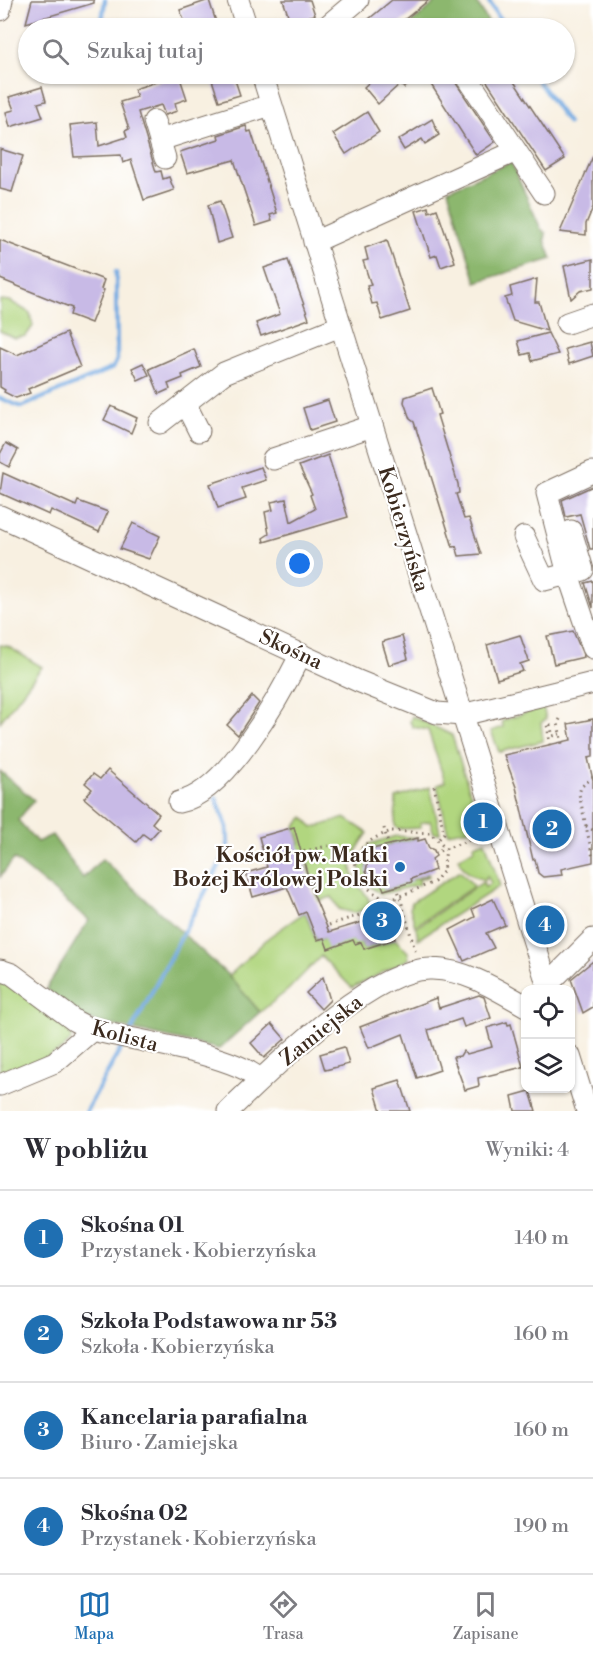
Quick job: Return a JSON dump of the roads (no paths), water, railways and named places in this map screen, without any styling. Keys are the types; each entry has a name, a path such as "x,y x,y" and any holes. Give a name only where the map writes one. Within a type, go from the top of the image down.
{"street":[{"path":"0,10 2,0"},
{"path":"238,0 244,18"},
{"path":"337,18 358,0"},
{"name":"Kobierzyńska","path":"265,84 547,985"},
{"path":"472,84 544,193"},
{"path":"160,139 271,105"},
{"path":"314,242 460,179 516,151"},
{"path":"567,323 593,314"},
{"path":"160,423 224,373 340,326"},
{"path":"185,403 199,431"},
{"path":"273,459 372,426"},
{"path":"592,472 547,493 568,574 593,648"},
{"name":"Skośna","path":"0,516 301,654 355,687 408,711 462,715 593,682"},
{"path":"524,537 544,579 583,570 571,531"},
{"path":"179,802 192,800 209,788 262,725 285,688 301,654"},
{"name":"Kobierzyńska","path":"550,985 593,939"},
{"name":"Zamiejska","path":"228,1111 344,1006 375,987 406,973 430,968 472,977 521,1004"},
{"name":"Kolista","path":"0,970 12,974 75,1021 92,1030 231,1063 254,1073 260,1080"},
{"path":"0,1085 55,1062 92,1030"},
{"path":"575,1060 587,1111"}],"waterway":[{"path":"102,18 105,0"},
{"path":"488,0 499,18"},
{"path":"540,84 568,123"},
{"path":"0,398 21,407 113,368 117,360 116,272"},
{"path":"130,1033 228,849 227,827 216,798"},
{"path":"86,1111 124,1043"}],"place":[{"name":"Skośna 01","path":"483,822"},
{"name":"Szkoła Podstawowa nr 53","path":"552,829"},
{"name":"Kościół pw. Matki Bożej Królowej Polski","path":"400,867"},
{"name":"Kancelaria parafialna","path":"382,921"},
{"name":"Skośna 02","path":"545,925"}]}
